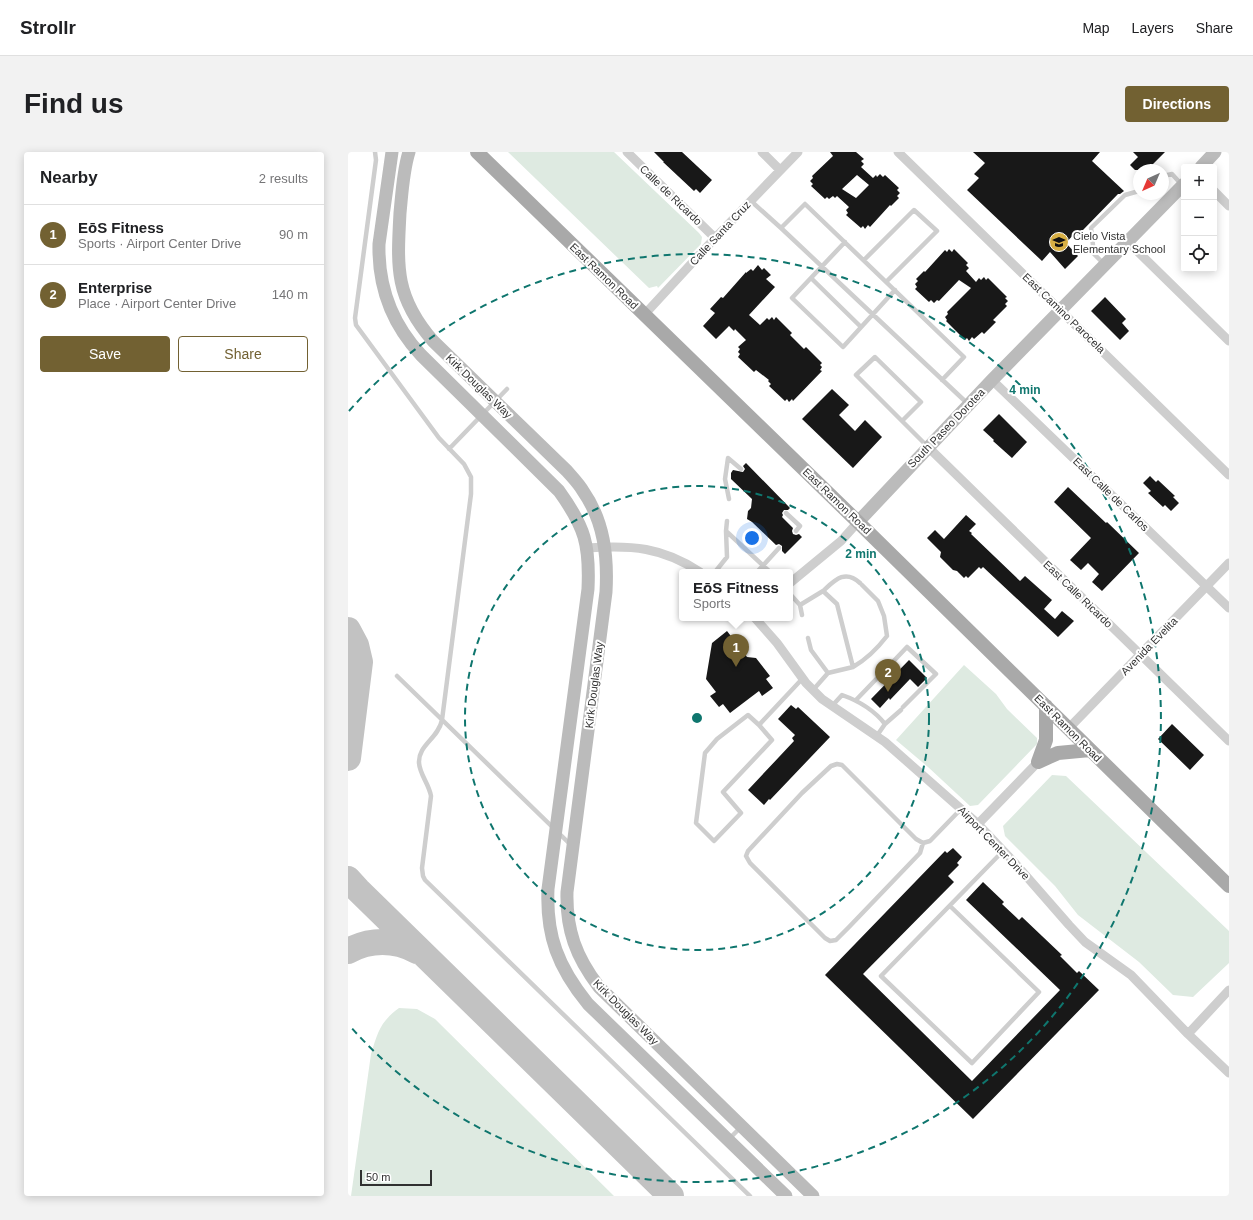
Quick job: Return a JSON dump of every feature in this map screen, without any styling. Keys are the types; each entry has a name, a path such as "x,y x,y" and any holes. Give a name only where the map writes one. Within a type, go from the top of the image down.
{"main road":[{"name":"East Ramon Road","path":"477,152 858,522 1229,886"},
{"path":"1038,762 1046,740 1046,706"},
{"path":"1038,762 1058,753 1090,750"}],"street":[{"name":"Kirk Douglas Way","path":"392,152 379,244 379,259 383,288 400,329 409,342 559,491 579,522 587,548 589,568 588,589 548,889 548,921 556,952 570,980 588,1004 786,1196"},
{"name":"Kirk Douglas Way","path":"409,152 406,161 401,200 398,254 399,277 412,312 425,332 567,471 583,490 594,509 601,526 607,569 606,592 566,908 569,926 580,960 599,987 814,1196"},
{"name":"Calle de Ricardo","path":"627,152 715,238"},
{"path":"762,152 780,170"},
{"name":"Calle Santa Cruz","path":"644,315 715,238 798,152"},
{"name":"East Camino Parocela","path":"898,152 1229,475"},
{"path":"1204,164 1215,152"},
{"name":"South Paseo Dorotea","path":"793,581 841,541 992,380 1181,188"},
{"path":"1217,194 1229,206"},
{"path":"1128,242 1229,341"},
{"name":"East Calle de Carlos","path":"992,380 1229,608"},
{"name":"East Calle Ricardo","path":"928,447 1229,741"},
{"path":"587,548 623,546 645,548 667,554 696,569"},
{"name":"Avenida Evelita","path":"1069,728 1229,563"},
{"name":"Airport Center Drive","path":"758,621 777,643 813,690 832,706 902,756 978,824 1085,942 1131,975 1188,1034 1229,1073"},
{"path":"978,824 1038,762"},
{"path":"1188,1034 1229,990"}],"lane":[{"path":"375,152 376,160 355,318 356,325 438,438 464,464 470,477 471,494 442,720 438,731 422,750 419,759 420,769 431,796 422,868 423,876 425,880 750,1196"},
{"path":"1169,175 1172,174 1181,182"},
{"path":"1105,265 1094,254 1091,228 1125,195 1133,193"},
{"path":"751,200 969,404"},
{"path":"781,228 805,204 964,357 942,380"},
{"path":"864,260 914,210 937,232 886,282"},
{"path":"845,242 792,298 843,347 895,290"},
{"path":"810,278 861,327"},
{"path":"902,421 921,402 874,357 856,375 902,421 928,447"},
{"path":"449,449 507,389"},
{"path":"729,499 725,479 728,458 741,469"},
{"path":"786,513 800,526 796,531"},
{"path":"718,569 729,559 726,531 727,521"},
{"path":"726,531 767,569"},
{"path":"760,569 779,548"},
{"path":"800,605 844,576 855,578 878,601 884,616 887,636 878,647 864,661 828,673 813,690"},
{"path":"823,590 837,604 852,666"},
{"path":"793,597 800,605 802,615"},
{"path":"808,638 811,650 828,673"},
{"path":"876,737 885,724 936,674 907,647 887,668"},
{"path":"856,700 883,672"},
{"path":"397,676 573,847"},
{"path":"759,725 803,678"},
{"path":"832,706 842,695 856,700 878,716 885,724"},
{"path":"748,715 759,725 772,740 723,792 741,813 714,841 696,824 705,753 717,739 748,715"},
{"path":"923,843 920,853 906,869 836,940 825,938 750,863 746,856 748,851 802,793 831,766 837,764 842,765 916,839 923,843 930,841 961,809"},
{"path":"950,906 1040,992 972,1063 881,976 1003,851"},
{"path":"728,1140 742,1126"}],"shaded area":[{"path":"508,152 614,152 699,233 702,237 701,244 658,288 657,286 649,288"},
{"path":"964,665 996,694 1007,709 1037,738 1037,744 978,805 970,806 896,740"},
{"path":"1052,775 1066,776 1229,931 1229,963 1193,997 1173,995 1139,962 1078,915 1055,886 1005,836 1003,826"},
{"path":"399,1008 417,1009 435,1019 614,1196 351,1196 371,1054 380,1028"}],"building":[{"path":"654,152 682,152 712,180 700,193 696,189 694,191"},
{"path":"830,152 856,152 864,159 861,161 864,164 861,167 873,178 880,174 883,177 885,175 899,188 897,190 900,193 897,196 899,198 891,206 890,205 870,227 868,225 865,229 863,226 861,228 846,215 848,213 846,210 849,207 837,196 835,198 833,196 829,199 827,197 825,199 811,186 813,184 810,181 813,178 812,176 833,156","holes":["857,175 869,185 856,198 842,189"]},
{"path":"973,152 1100,152 1092,161 1124,191 1118,194 1083,230 1083,233 1080,236 1074,234 1066,243 1078,256 1065,269 1050,252 1042,261 967,190 979,178 974,174 985,163"},
{"path":"1133,152 1165,152 1153,164 1133,164 1133,168 1130,165 1138,157"},
{"path":"949,249 952,252 954,249 968,263 966,265 969,268 966,271 976,282 979,278 981,280 984,277 986,280 988,278 1007,297 1005,298 1008,301 1005,304 1007,306 993,320 996,322 984,334 982,332 974,339 972,337 969,341 967,338 965,340 946,321 947,320 945,317 948,314 947,312 971,288 959,280 939,301 937,300 934,303 931,300 929,302 915,289 917,287 915,284 918,281 916,279 924,271 925,272 945,250 947,252"},
{"path":"758,265 762,270 764,268 771,275 766,279 775,287 749,315 760,325 767,318 769,320 772,317 774,320 776,317 792,333 790,335 804,349 806,347 822,363 820,365 822,367 820,370 822,371 793,401 792,399 789,402 787,399 785,401 769,386 771,384 768,381 769,380 756,370 754,372 738,357 740,354 738,352 740,349 738,347 746,340 735,329 734,331 729,326 716,339 703,326 715,313 710,309 721,297 723,298 746,272 751,269 753,271"},
{"path":"1105,297 1126,319 1122,323 1129,331 1120,340 1091,311"},
{"path":"832,389 849,405 839,415 855,431 865,420 882,437 853,468 802,419"},
{"path":"999,414 1027,442 1012,458 983,430"},
{"path":"746,463 790,508 788,510 784,510 782,517 793,528 793,534 799,534 802,537 785,554 782,551 782,546 779,544 776,545 747,519 748,511 751,508 752,499 731,479 731,473 733,470 743,472 745,469 743,466"},
{"path":"1150,476 1156,482 1158,480 1175,496 1173,497 1179,503 1171,511 1165,505 1163,507 1148,493 1151,491 1143,483"},
{"path":"1068,487 1139,553 1102,591 1092,582 1099,574 1088,563 1081,570 1070,560 1091,538 1054,502"},
{"path":"966,515 976,524 969,531 972,533 971,534 1020,581 1025,576 1052,600 1044,609 1055,619 1062,611 1074,621 1058,637 983,567 981,569 979,567 968,578 966,576 964,578 957,571 953,570 940,557 941,552 927,538 935,530 944,539"},
{"path":"727,631 747,657 756,658 770,676 766,679 773,688 762,696 759,691 730,713 723,704 719,707 710,696 716,692 706,679 712,643"},
{"path":"909,660 927,678 918,687 910,679 880,708 871,699"},
{"path":"791,705 796,709 798,707 830,737 764,805 748,790 794,741 792,738 795,735 778,719"},
{"path":"1172,724 1204,755 1190,770 1158,739"},
{"path":"953,848 962,857 957,863 959,865 948,876 954,882 863,974 972,1081 1060,990 966,900 983,882 1004,902 1002,904 1019,920 1022,917 1062,955 1060,956 1077,973 1079,971 1099,990 973,1119 825,975 945,851 947,853"}],"taxiway":[{"path":"348,630 356,645 360,662 348,758"},
{"path":"348,879 671,1196"},
{"path":"348,951 365,944 382,942 400,944 417,951"}],"place":[{"name":"Cielo Vista Elementary School","path":"1059,242"},
{"name":"EōS Fitness","path":"736,667"},
{"name":"Enterprise","path":"888,692"}]}
